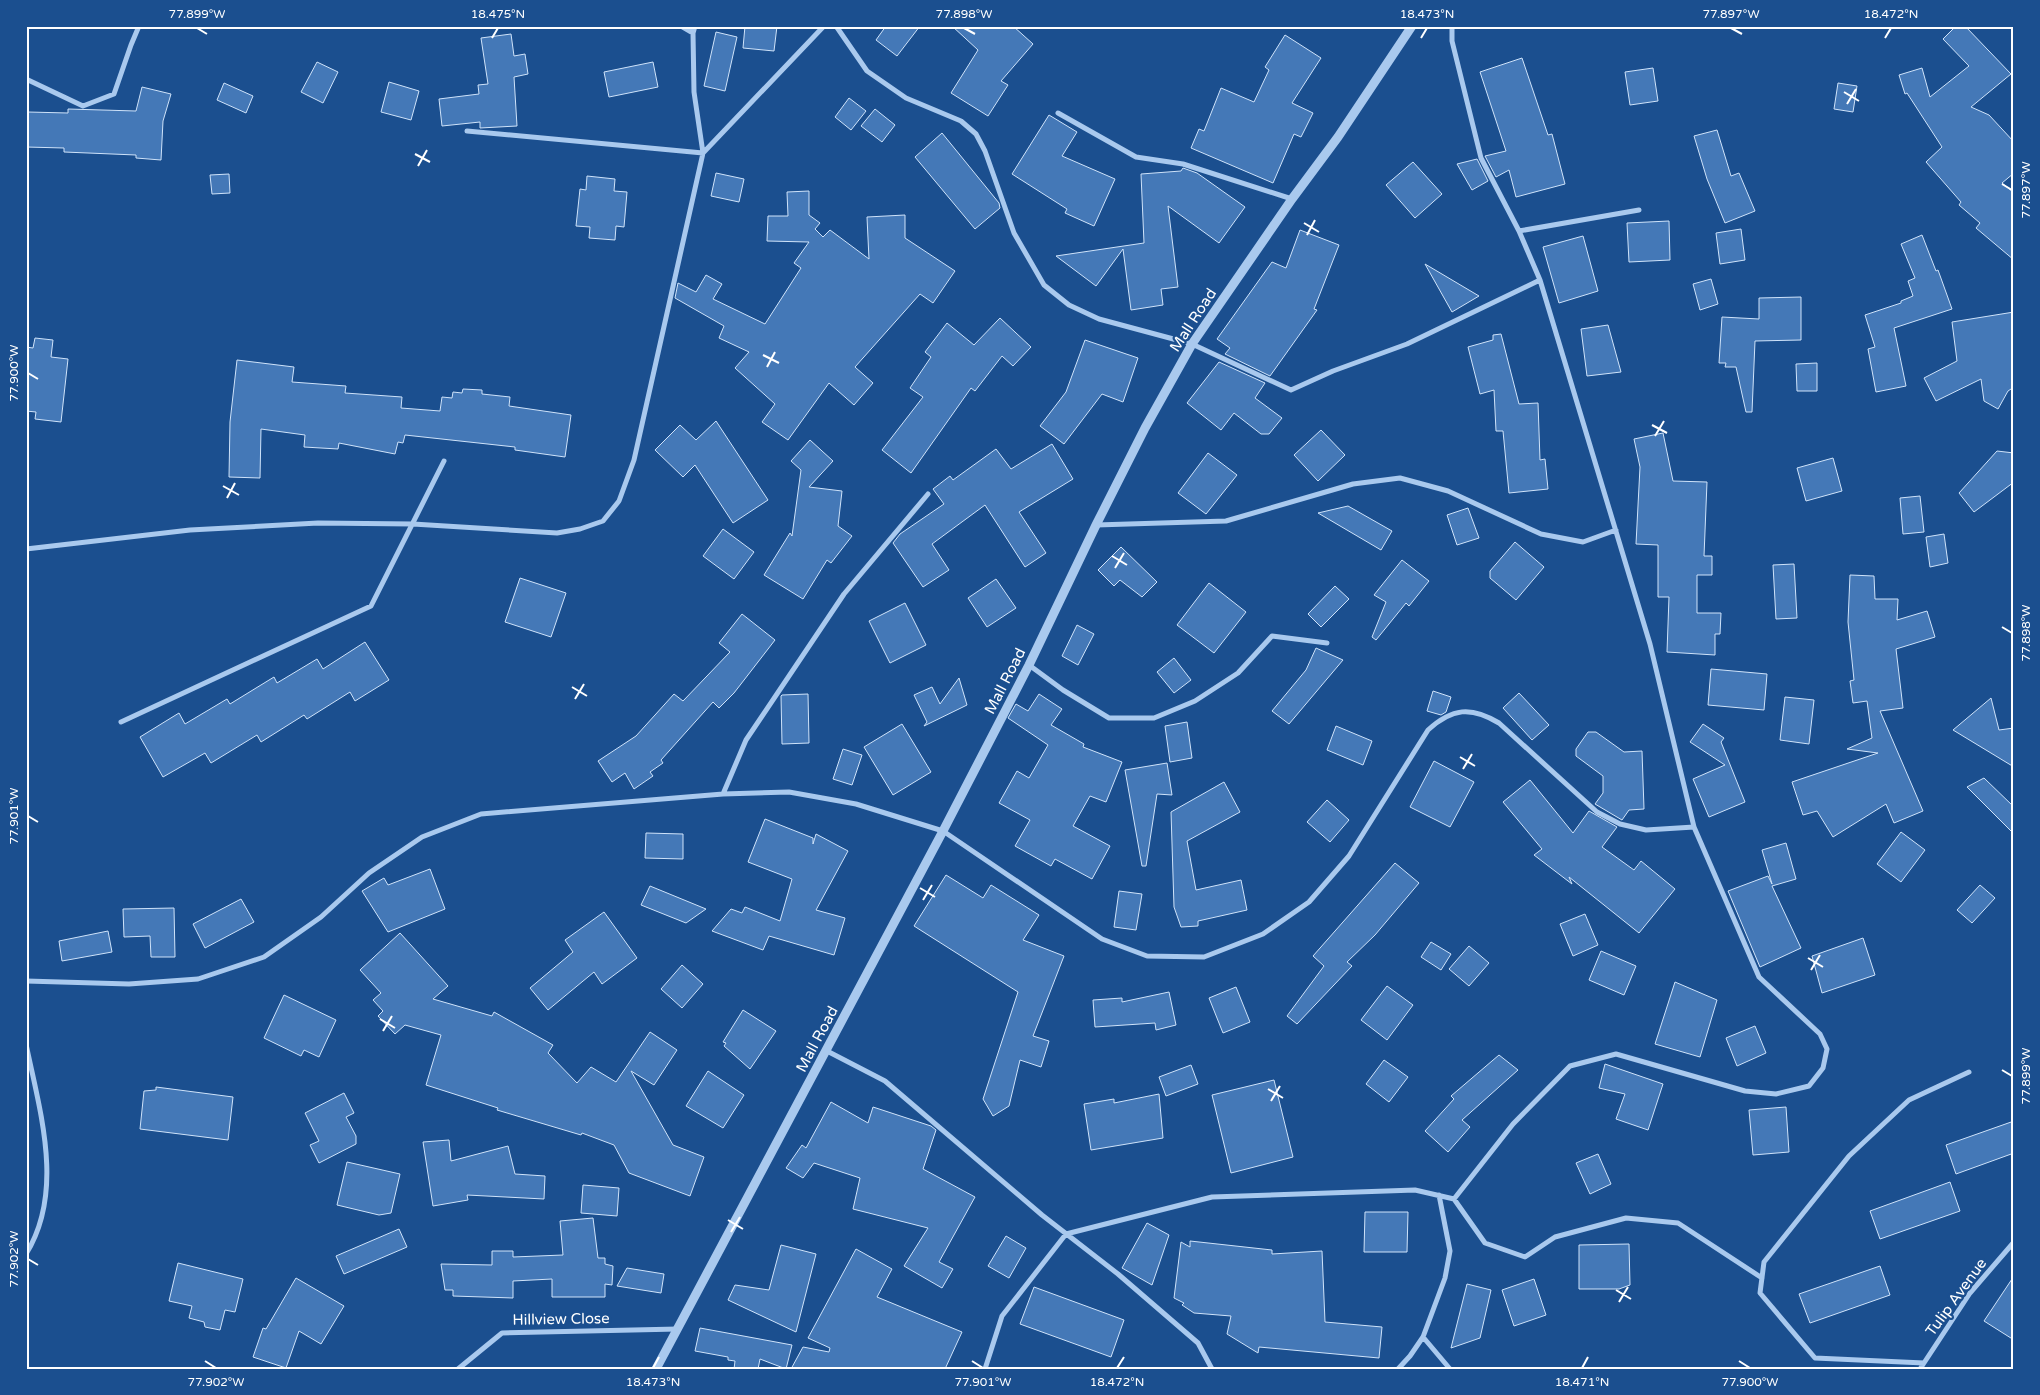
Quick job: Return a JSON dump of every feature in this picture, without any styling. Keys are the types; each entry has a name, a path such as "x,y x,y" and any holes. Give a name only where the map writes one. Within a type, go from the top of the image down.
{"street":[{"path":"26,79 83,106 114,94 139,26"},
{"path":"681,26 693,33"},
{"path":"26,549 190,530 318,522 413,524 557,534 604,521 619,501 634,460 703,153 694,92 693,33 695,26"},
{"path":"703,153 824,26"},
{"path":"836,26 868,71 906,98 962,121 976,134 985,151 1014,233 1044,285 1069,306 1099,319 1192,344 1290,390 1333,371 1407,344 1540,280"},
{"name":"Mall Road","path":"656,1369 943,831 1029,665 1145,428 1192,344 1292,199 1338,137 1412,26"},
{"path":"1452,26 1452,41 1482,158 1519,231 1540,280 1616,530 1650,644 1694,827 1759,977 1820,1034 1827,1050 1823,1068 1809,1086 1776,1094 1745,1091 1616,1054 1570,1066 1513,1124 1454,1199"},
{"path":"1058,113 1136,157 1183,164 1292,199"},
{"path":"467,131 703,153"},
{"path":"1519,231 1639,210"},
{"path":"122,722 372,606 444,461"},
{"path":"1096,525 1226,521 1353,484 1400,478 1448,491 1541,534 1583,542 1616,530"},
{"path":"724,794 746,740 839,602 928,494"},
{"path":"1029,665 1063,690 1109,718 1154,718 1195,701 1238,673 1272,636 1327,643"},
{"path":"26,981 129,984 198,979 264,957 322,917 370,873 422,836 481,814 724,794 790,792 856,804 943,831 1102,939 1147,956 1204,957 1263,934 1309,902 1349,856 1428,730 1440,719 1454,713 1470,711 1486,714 1499,723 1596,812 1620,824 1646,830 1694,827"},
{"path":"26,1044 46,1140 47,1192 34,1242 26,1254"},
{"path":"827,1050 886,1081 1198,1343 1212,1369"},
{"path":"1924,1363 1815,1358 1760,1293 1764,1262 1848,1156 1909,1100 1969,1072"},
{"path":"985,1369 1002,1316 1066,1234 1212,1197 1416,1190 1454,1199 1485,1244 1524,1257 1555,1237 1626,1218 1678,1223 1762,1278"},
{"path":"1398,1369 1423,1337 1445,1278 1450,1251 1439,1195"},
{"name":"Tulip Avenue","path":"1920,1369 1970,1293 2014,1242"},
{"name":"Hillview Close","path":"458,1369 502,1333 678,1329"},
{"path":"1423,1337 1450,1369"}],"building":[{"path":"745,26 777,26 774,51 743,48"},
{"path":"886,26 920,26 897,56 876,40"},
{"path":"952,26 1013,26 1033,44 1001,81 1008,85 988,116 951,93 978,50"},
{"path":"1956,26 1965,26 2011,74 1971,107 1989,115 2014,142 2014,173 2002,183 2014,193 2014,260 1976,228 1980,223 1959,205 1961,202 1926,162 1942,147 1907,93 1905,94 1899,75 1922,68 1930,97 1969,66 1943,39"},
{"path":"716,32 737,37 725,91 704,86"},
{"path":"511,34 514,56 525,54 528,74 514,77 517,126 480,128 480,122 442,126 439,99 479,94 478,85 488,84 481,38"},
{"path":"1285,35 1321,58 1292,103 1313,113 1301,137 1294,134 1273,183 1191,148 1199,129 1204,131 1221,88 1254,102 1269,70 1265,67"},
{"path":"1522,58 1548,135 1552,134 1565,184 1516,197 1509,170 1496,177 1485,156 1506,151 1480,72"},
{"path":"317,62 338,72 323,103 301,92"},
{"path":"653,62 658,87 609,97 604,72"},
{"path":"1653,68 1658,101 1630,105 1625,72"},
{"path":"389,82 419,91 411,120 381,112"},
{"path":"224,83 253,96 246,113 217,100"},
{"path":"1838,83 1857,86 1853,112 1834,109"},
{"path":"142,87 171,94 163,121 161,160 136,158 136,155 64,152 64,148 26,147 28,112 68,113 68,109 136,111"},
{"path":"849,98 866,111 851,130 835,117"},
{"path":"875,109 895,125 882,142 861,126"},
{"path":"1049,115 1077,132 1062,156 1115,179 1094,226 1065,213 1067,209 1012,174"},
{"path":"1717,130 1731,176 1739,173 1755,211 1725,223 1707,179 1694,136"},
{"path":"942,133 999,203 1000,208 975,229 915,157"},
{"path":"1477,159 1488,181 1472,190 1457,164"},
{"path":"1413,162 1442,194 1415,218 1386,185"},
{"path":"1183,168 1197,173 1245,207 1219,243 1168,206 1178,287 1161,289 1163,305 1131,310 1123,249 1096,286 1056,256 1144,243 1141,174 1181,171"},
{"path":"716,173 744,179 739,202 711,196"},
{"path":"229,174 230,193 212,194 210,175"},
{"path":"587,176 615,179 614,191 627,192 624,227 616,226 615,240 589,238 590,227 576,226 580,189 586,190"},
{"path":"809,191 809,215 820,223 815,229 823,237 830,230 869,259 867,217 905,215 905,238 955,271 933,303 920,294 855,367 873,383 854,405 829,383 788,440 762,422 775,404 735,368 749,352 719,338 724,326 675,298 678,283 696,292 706,275 722,284 713,299 765,324 801,268 794,263 809,242 767,241 768,216 788,216 787,192"},
{"path":"1669,221 1670,260 1629,262 1627,223"},
{"path":"1741,229 1745,260 1720,264 1716,233"},
{"path":"1300,230 1339,245 1314,309 1317,310 1270,376 1225,354 1230,348 1217,339 1272,262 1286,268"},
{"path":"1922,235 1936,271 1938,270 1952,309 1894,328 1906,386 1876,392 1868,349 1875,347 1865,315 1901,303 1901,301 1913,296 1908,281 1915,278 1901,244"},
{"path":"1583,236 1598,291 1559,303 1543,247"},
{"path":"1425,264 1479,296 1452,312"},
{"path":"1711,279 1718,304 1700,310 1693,284"},
{"path":"1801,297 1801,340 1755,341 1752,412 1746,412 1736,367 1725,367 1726,363 1719,363 1722,317 1759,319 1759,298"},
{"path":"2014,312 2014,387 2008,391 1998,409 1984,401 1981,379 1936,401 1924,378 1957,361 1952,322"},
{"path":"1000,318 1031,347 1013,366 1002,356 975,391 971,388 911,473 882,450 923,397 910,388 931,357 925,352 947,323 974,345"},
{"path":"1608,325 1621,372 1587,376 1581,329"},
{"path":"1501,334 1519,404 1538,403 1540,460 1545,459 1548,489 1509,493 1503,431 1496,431 1494,390 1480,394 1468,347 1493,340 1493,335"},
{"path":"35,338 53,340 51,357 68,359 61,422 35,419 36,412 26,411 26,347 33,348"},
{"path":"1085,340 1138,358 1123,402 1102,394 1064,444 1040,426 1066,392"},
{"path":"237,360 294,367 292,382 346,386 345,393 402,397 401,408 440,411 442,397 452,398 453,392 462,393 463,389 482,390 482,394 510,397 509,406 571,415 565,457 515,450 515,447 405,435 403,443 398,442 395,454 339,443 338,449 304,447 305,435 261,429 260,478 229,477 230,422"},
{"path":"1219,362 1265,383 1255,398 1282,418 1269,434 1261,434 1234,413 1221,430 1187,403"},
{"path":"1817,363 1817,391 1797,391 1796,364"},
{"path":"716,421 768,500 733,523 695,465 683,477 655,450 680,425 696,440"},
{"path":"1321,430 1345,455 1318,481 1294,455"},
{"path":"1663,433 1673,481 1707,482 1704,556 1712,556 1712,575 1697,575 1697,613 1721,613 1720,634 1715,634 1715,655 1667,652 1669,597 1658,597 1658,545 1636,544 1640,467 1634,439"},
{"path":"810,440 833,461 809,487 842,491 838,526 852,536 831,563 827,560 803,599 764,575 790,533 792,536 801,470 791,461"},
{"path":"1052,444 1073,479 1019,512 1046,553 1025,567 985,505 932,544 949,570 923,587 893,543 900,534 944,504 933,489 950,476 953,480 996,449 1011,469"},
{"path":"1997,451 2014,453 2014,482 1974,512 1959,493"},
{"path":"1208,453 1237,475 1206,514 1178,493"},
{"path":"1833,458 1842,491 1806,501 1797,468"},
{"path":"1920,496 1924,532 1903,534 1900,498"},
{"path":"1348,506 1392,531 1381,550 1318,513"},
{"path":"1468,508 1479,538 1457,545 1447,515"},
{"path":"723,529 754,552 734,579 703,556"},
{"path":"1944,534 1948,563 1930,567 1926,537"},
{"path":"1515,542 1544,567 1516,600 1490,578 1490,571"},
{"path":"1121,547 1157,582 1142,597 1120,580 1114,586 1098,570"},
{"path":"1402,560 1429,581 1409,606 1406,603 1376,640 1372,637 1386,602 1374,595"},
{"path":"1794,564 1797,618 1776,619 1773,565"},
{"path":"1850,575 1874,576 1875,599 1898,599 1897,620 1927,611 1935,637 1896,649 1903,708 1880,711 1923,811 1894,823 1886,804 1833,837 1817,811 1803,815 1792,782 1878,753 1847,749 1872,738 1867,701 1853,703 1850,681 1854,680 1848,622"},
{"path":"520,578 566,593 551,637 505,622"},
{"path":"996,579 1016,608 987,627 968,598"},
{"path":"1209,583 1246,612 1214,653 1177,625"},
{"path":"1335,586 1349,599 1321,627 1308,614"},
{"path":"905,603 926,645 890,663 869,621"},
{"path":"742,614 775,640 734,693 719,708 713,702 661,760 663,763 650,772 653,776 634,789 625,773 612,782 598,761 636,736 674,694 683,701 730,652 719,643"},
{"path":"1077,625 1094,634 1078,665 1062,656"},
{"path":"365,642 389,680 355,701 350,692 307,719 304,715 261,742 257,735 211,763 205,753 163,777 140,737 179,713 185,724 227,699 230,704 274,677 277,683 317,659 323,669"},
{"path":"1316,648 1343,660 1289,724 1272,711 1306,670"},
{"path":"1174,658 1191,680 1174,693 1157,672"},
{"path":"1711,669 1767,674 1764,710 1708,705"},
{"path":"959,678 967,705 924,726 927,722 914,695 932,687 940,704"},
{"path":"1433,691 1451,697 1446,712 1441,715 1427,711"},
{"path":"1519,693 1549,725 1532,740 1503,708"},
{"path":"808,694 809,743 782,744 781,696"},
{"path":"1039,694 1062,709 1051,725 1084,744 1083,747 1122,762 1106,802 1090,796 1073,826 1110,846 1092,879 1055,859 1051,866 1015,846 1030,820 999,803 1017,771 1029,778 1048,745 1008,718 1016,704 1028,711"},
{"path":"1785,697 1814,700 1809,744 1780,740"},
{"path":"1991,698 1999,730 2014,728 2014,767 1953,730"},
{"path":"1187,722 1192,758 1170,762 1165,726"},
{"path":"902,724 931,772 893,795 864,747"},
{"path":"1703,724 1724,738 1721,742 1745,802 1709,817 1693,779 1725,765 1690,742"},
{"path":"1336,726 1372,741 1363,765 1327,750"},
{"path":"1588,732 1596,732 1624,752 1642,751 1644,809 1629,810 1622,820 1595,804 1603,793 1603,776 1576,756 1576,749"},
{"path":"843,749 862,755 852,785 833,779"},
{"path":"1434,761 1474,782 1450,827 1410,807"},
{"path":"1167,763 1172,795 1157,794 1146,866 1142,866 1125,770"},
{"path":"1984,778 2014,807 2014,834 1967,787"},
{"path":"1530,780 1573,833 1589,811 1617,827 1602,847 1634,870 1641,861 1675,889 1639,933 1569,877 1572,884 1534,855 1542,849 1503,802"},
{"path":"1224,782 1240,812 1187,841 1196,890 1241,880 1247,910 1198,921 1198,926 1181,927 1174,907 1171,812"},
{"path":"1327,800 1349,820 1330,842 1307,822"},
{"path":"765,819 813,838 813,844 816,834 848,851 816,910 845,918 834,955 769,936 763,950 712,931 731,909 742,913 745,907 780,921 792,879 748,862"},
{"path":"1901,832 1925,850 1901,882 1877,864"},
{"path":"646,833 683,834 683,859 645,858"},
{"path":"1786,843 1796,879 1772,886 1801,948 1760,967 1728,891 1768,876 1772,884 1762,850"},
{"path":"1395,863 1419,883 1375,935 1347,962 1352,966 1297,1024 1287,1016 1324,966 1313,956"},
{"path":"430,869 445,909 388,932 362,891 384,878 388,885"},
{"path":"946,875 983,898 991,885 1039,915 1023,940 1064,956 1033,1036 1049,1041 1041,1067 1020,1060 1009,1106 993,1116 983,1099 1018,992 914,926"},
{"path":"1980,885 1995,898 1972,923 1957,910"},
{"path":"650,886 706,909 686,923 641,905"},
{"path":"1119,891 1142,894 1136,930 1114,927"},
{"path":"241,899 254,922 205,948 193,924"},
{"path":"174,908 175,957 151,957 150,936 124,937 123,909"},
{"path":"604,912 637,958 602,984 594,972 548,1010 530,988 573,952 565,940"},
{"path":"1585,914 1598,945 1573,956 1560,924"},
{"path":"108,931 112,952 62,961 59,941"},
{"path":"400,933 448,986 433,999 492,1016 494,1012 553,1045 548,1053 577,1083 591,1067 616,1082 650,1032 677,1050 654,1085 631,1071 673,1145 704,1157 690,1196 629,1173 614,1145 582,1133 581,1135 497,1110 498,1108 426,1085 441,1035 405,1025 395,1034 378,1016 383,1011 373,1000 381,993 360,970"},
{"path":"1863,938 1875,975 1822,993 1812,956"},
{"path":"1431,942 1451,954 1441,970 1421,957"},
{"path":"1469,946 1489,963 1469,986 1449,969"},
{"path":"1601,951 1636,966 1624,995 1589,980"},
{"path":"682,965 703,984 682,1008 661,989"},
{"path":"1675,982 1717,1000 1700,1057 1655,1044"},
{"path":"1387,986 1413,1005 1387,1040 1361,1020"},
{"path":"1236,987 1250,1022 1223,1033 1209,998"},
{"path":"1169,992 1176,1025 1156,1030 1155,1023 1095,1027 1093,1000 1122,998 1122,1002"},
{"path":"284,995 336,1020 319,1057 304,1050 301,1056 264,1038"},
{"path":"743,1010 776,1031 750,1069 724,1046 726,1043 723,1042"},
{"path":"1755,1026 1766,1053 1737,1066 1726,1038"},
{"path":"1499,1055 1518,1070 1462,1120 1470,1127 1448,1152 1425,1131 1454,1099 1451,1096"},
{"path":"1384,1060 1408,1077 1389,1102 1366,1084"},
{"path":"1605,1064 1663,1084 1648,1130 1616,1119 1625,1094 1599,1088"},
{"path":"1191,1065 1198,1084 1166,1096 1159,1077"},
{"path":"708,1071 744,1095 723,1128 686,1106"},
{"path":"1274,1080 1293,1157 1231,1173 1212,1095"},
{"path":"156,1087 233,1097 228,1140 140,1129 144,1091 156,1090"},
{"path":"344,1093 354,1113 346,1117 356,1136 356,1144 319,1163 310,1145 319,1141 305,1113"},
{"path":"1159,1094 1163,1138 1091,1150 1084,1104 1114,1099 1114,1103"},
{"path":"831,1102 868,1123 873,1107 931,1126 936,1130 923,1169 975,1197 939,1262 953,1269 942,1288 904,1266 928,1228 853,1209 860,1178 814,1163 803,1178 786,1168 802,1145 806,1148"},
{"path":"1786,1107 1789,1152 1753,1155 1749,1110"},
{"path":"2014,1121 2014,1153 1956,1174 1946,1145"},
{"path":"449,1140 451,1161 508,1146 515,1174 545,1176 544,1199 467,1195 468,1200 433,1206 423,1142"},
{"path":"1598,1154 1611,1184 1590,1194 1576,1163"},
{"path":"347,1162 400,1174 391,1213 379,1215 337,1205"},
{"path":"1950,1182 1960,1211 1880,1239 1870,1211"},
{"path":"583,1185 619,1188 617,1216 581,1213"},
{"path":"1365,1212 1408,1212 1407,1252 1364,1252"},
{"path":"593,1218 598,1258 605,1258 605,1264 613,1266 612,1285 605,1284 605,1297 552,1297 552,1279 513,1281 513,1298 453,1296 453,1290 445,1290 441,1264 492,1265 492,1251 513,1251 513,1257 563,1255 560,1221"},
{"path":"1147,1223 1169,1235 1152,1285 1122,1268"},
{"path":"399,1229 407,1247 344,1274 336,1256"},
{"path":"1006,1236 1026,1248 1009,1278 988,1266"},
{"path":"1190,1241 1272,1250 1272,1254 1322,1251 1325,1322 1382,1327 1379,1358 1259,1347 1258,1353 1227,1334 1231,1316 1194,1313 1182,1305 1184,1303 1174,1298 1181,1242 1190,1247"},
{"path":"1629,1244 1630,1285 1619,1289 1579,1289 1579,1245"},
{"path":"781,1245 816,1254 796,1332 728,1300 735,1285 769,1290"},
{"path":"856,1249 892,1269 877,1297 962,1332 945,1369 791,1369 803,1347 829,1352 830,1348 808,1338"},
{"path":"178,1263 243,1279 235,1312 225,1310 220,1330 205,1327 204,1322 189,1318 192,1306 169,1301"},
{"path":"1880,1266 1890,1295 1810,1323 1799,1294"},
{"path":"627,1268 664,1274 661,1293 617,1286"},
{"path":"2014,1276 2014,1340 1984,1321"},
{"path":"296,1278 344,1306 321,1344 299,1331 286,1368 253,1357 263,1328 266,1329"},
{"path":"1534,1279 1546,1315 1514,1326 1502,1290"},
{"path":"1467,1284 1491,1290 1480,1338 1451,1348"},
{"path":"1034,1287 1124,1320 1111,1357 1020,1324"},
{"path":"700,1328 792,1345 786,1369 760,1359 758,1369 734,1369 735,1361 728,1360 728,1357 695,1351"}]}
